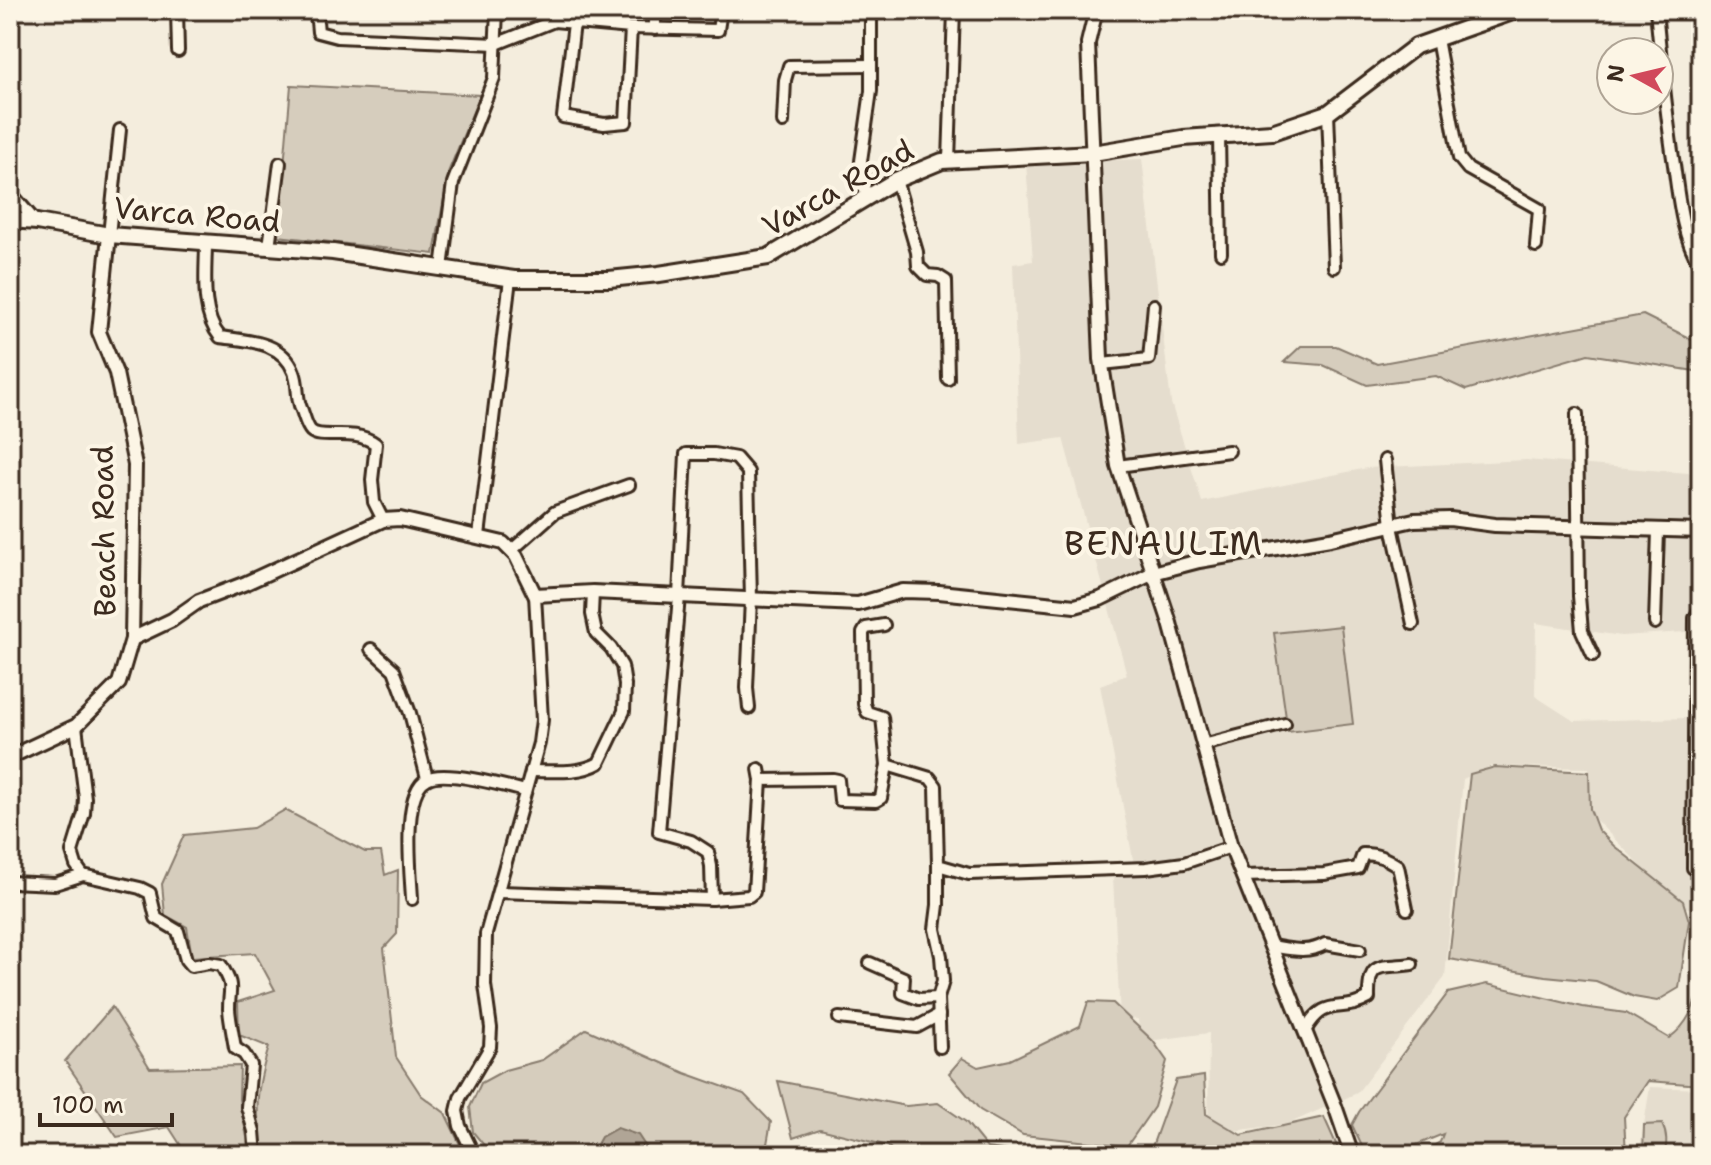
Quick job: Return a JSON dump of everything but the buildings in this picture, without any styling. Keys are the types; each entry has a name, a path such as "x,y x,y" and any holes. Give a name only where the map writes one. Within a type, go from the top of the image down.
{"main road":[{"name":"Varca Road","path":"10,220 109,235 333,252 510,279 609,279 768,257 896,180 942,161 1093,153 1183,138 1272,132 1328,113 1416,46 1437,39 1476,17 1518,10"}],"street":[{"path":"177,10 178,51"},
{"path":"316,10 318,32 337,37 496,44 555,16 574,23 631,28 718,30 721,10"},
{"path":"442,268 453,183 494,78 497,10"},
{"path":"655,10 655,29"},
{"path":"866,198 861,161 871,91 871,10"},
{"path":"949,161 954,10"},
{"path":"1096,10 1088,43 1102,364 1118,466 1153,573 1231,847 1352,1155"},
{"path":"1656,10 1664,98 1681,212 1692,252 1701,267"},
{"path":"574,23 563,117 604,124 626,122 631,28"},
{"path":"1437,39 1459,158 1468,169 1539,209 1536,246"},
{"path":"783,122 785,80 789,66 871,65"},
{"path":"1328,113 1334,267"},
{"path":"109,235 120,130"},
{"path":"1219,136 1221,253"},
{"path":"269,247 280,163"},
{"path":"896,180 917,252 918,266 927,275 946,281 948,379"},
{"path":"10,192 36,222"},
{"name":"Beach Road","path":"10,757 76,726 119,683 132,639 135,465 116,373 99,332 109,235"},
{"path":"206,242 207,293 213,329 220,337 264,344 288,362 294,372 298,401 310,430 318,434 348,433 367,437 376,444 374,502 383,520"},
{"path":"479,536 510,279"},
{"path":"1102,364 1149,359 1154,305"},
{"path":"1577,414 1582,631 1593,655"},
{"path":"1118,466 1229,451"},
{"path":"712,899 708,852 691,841 659,832 679,596 686,454 736,458 748,472 751,599 749,708"},
{"path":"1385,460 1392,526 1413,624"},
{"path":"511,551 555,512 629,485"},
{"path":"132,639 172,620 199,601 246,583 383,520 400,519 479,536 503,543 511,551 535,595 542,720 539,743 486,934 485,985 491,1028 490,1047 460,1098 457,1111 460,1126 474,1155"},
{"path":"535,595 593,592 858,604 903,591 1075,606 1100,599 1153,573 1199,561 1414,520 1701,531"},
{"path":"1655,623 1658,531"},
{"path":"531,771 561,772 599,763 624,711 622,666 611,648 596,633 592,614 593,592"},
{"path":"1693,868 1698,732 1695,618 1701,607"},
{"path":"499,892 712,899 749,896 754,892 760,774 838,780 840,800 876,801 881,798 887,765 882,717 867,712 863,633 866,628 884,625"},
{"path":"371,649 394,670 410,713 427,778"},
{"path":"1203,745 1285,724"},
{"path":"76,726 85,798 84,813 72,852 83,875"},
{"path":"887,765 930,778 936,786 938,905 935,929 943,981 938,998 940,1047"},
{"path":"412,899 412,806 417,789 427,778 471,779 525,791"},
{"path":"938,865 969,874 1146,868 1184,863 1231,847"},
{"path":"1242,876 1324,874 1358,868 1363,854 1374,854 1398,866 1407,909"},
{"path":"10,882 55,884 83,875 140,888 150,893 156,918 178,931 186,960 191,966 221,965 229,978 232,994 229,1005 235,1048 244,1054 251,1065 247,1107 254,1131 256,1155"},
{"path":"1271,946 1300,951 1325,944 1360,950"},
{"path":"870,963 904,978 903,993 919,999 938,998"},
{"path":"1305,1031 1323,1009 1351,1006 1369,998 1369,980 1378,967 1412,964"},
{"path":"839,1018 917,1027 939,1015"}],"shaded area":[{"path":"291,85 480,95 449,170 434,254 278,236"},
{"path":"1142,159 1171,403 1202,502 1367,468 1526,460 1701,474 1701,631 1621,636 1536,623 1535,696 1574,721 1689,718 1694,908 1682,908 1591,815 1589,768 1491,766 1463,779 1445,977 1357,1093 1288,1124 1208,1134 1209,1033 1140,1042 1138,1019 1120,1018 1113,878 1136,875 1100,685 1127,675 1063,438 1019,444 1013,264 1033,261 1026,163"},
{"path":"1643,315 1695,341 1701,340 1701,372 1588,354 1466,390 1436,376 1367,385 1323,365 1284,362 1301,346 1336,346 1377,364"},
{"path":"1341,626 1353,724 1288,732 1274,633"},
{"path":"1495,767 1589,772 1590,809 1598,830 1683,901 1689,921 1679,988 1657,1001 1634,997 1596,981 1545,976 1449,959 1470,774"},
{"path":"285,810 365,852 381,852 385,875 398,870 397,934 384,948 396,1057 421,1095 445,1113 465,1155 263,1155 258,1101 269,1047 239,1035 238,1002 275,990 255,953 192,957 187,927 165,915 162,884 184,835 253,828"},
{"path":"1701,982 1701,1085 1648,1081 1624,1117 1626,1155 1562,1155 1564,1149 1559,1155 1418,1155 1440,1142 1443,1134 1392,1155 1366,1155 1352,1125 1448,993 1487,984 1583,1007 1626,1013 1669,1038 1682,1027 1690,1013"},
{"path":"1088,1002 1113,1003 1153,1041 1167,1061 1154,1107 1127,1146 1023,1135 980,1110 949,1073 962,1058 978,1067 1010,1060 1080,1026"},
{"path":"112,1007 150,1068 240,1066 239,1099 248,1155 187,1155 169,1127 117,1137 65,1061"},
{"path":"586,1029 685,1073 744,1094 771,1122 765,1155 492,1155 473,1132 470,1107 481,1083 505,1070 542,1060"},
{"path":"1204,1076 1206,1114 1241,1135 1324,1117 1341,1155 1149,1155 1176,1080"},
{"path":"778,1081 906,1106 938,1103 966,1122 987,1148 1041,1155 896,1155 888,1146 820,1129 793,1138"},
{"path":"1650,1087 1701,1089 1701,1155 1639,1155"},
{"path":"1662,1124 1666,1140 1663,1155 1643,1155 1644,1125"},
{"path":"617,1128 638,1135 651,1155 591,1155 601,1137"}],"district":[{"name":"BENAULIM","path":"1164,543"}]}
